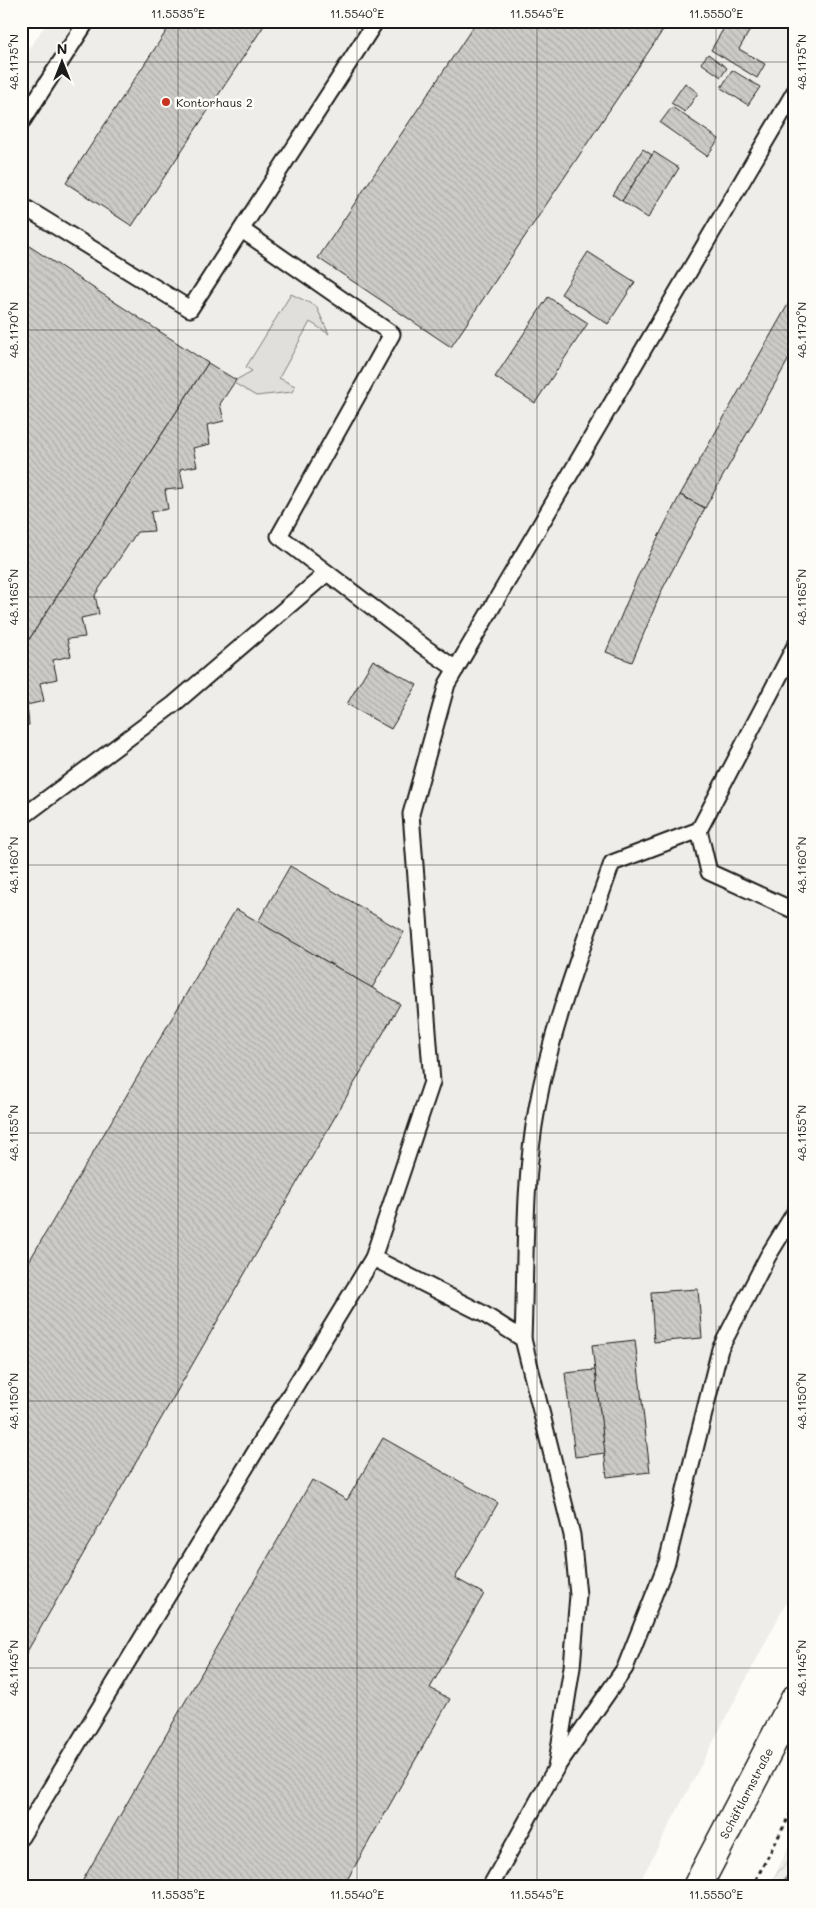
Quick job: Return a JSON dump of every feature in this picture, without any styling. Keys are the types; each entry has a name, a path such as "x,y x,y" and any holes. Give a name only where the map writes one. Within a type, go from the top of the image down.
{"main road":[{"name":"Schäftlarnstraße","path":"697,1887 795,1699"}],"lane":[{"path":"21,123 87,21"},
{"path":"21,205 190,309 376,21"},
{"path":"21,1837 373,1258 432,1082 411,814 447,684 795,91"},
{"path":"242,230 392,334 279,536 456,669"},
{"path":"21,818 174,704 327,573"},
{"path":"795,646 699,830 709,872 795,911"},
{"path":"556,1768 572,1667 578,1595 572,1534 523,1338 528,1192 536,1109 555,1025 612,863 699,830"},
{"path":"490,1887 556,1768 625,1668 666,1562 720,1349 768,1256 795,1212"},
{"path":"373,1258 482,1313 523,1338"}],"path":[{"path":"752,1887 795,1805"}],"shaded area":[{"path":"48,21 795,21 795,1586 637,1887 21,1887 21,61"},
{"path":"291,294 316,306 329,334 310,322 279,378 295,386 292,392 256,396 234,383 252,371 246,367"},
{"path":"795,1835 795,1887 769,1887"}],"building":[{"name":"Kontorhaus 2","path":"173,21 267,21 132,226 66,183"},
{"path":"477,21 669,21 451,347 318,258"},
{"path":"728,21 734,21 750,30 739,49 765,64 757,78 711,50"},
{"path":"708,54 727,68 721,77 701,63"},
{"path":"732,70 760,87 748,105 721,88"},
{"path":"685,83 698,93 685,112 671,103"},
{"path":"672,107 719,139 707,156 660,123"},
{"path":"643,149 652,155 622,201 613,195"},
{"path":"654,152 679,168 648,218 622,201"},
{"path":"26,244 208,363 21,652 21,251"},
{"path":"588,252 635,282 608,324 561,294"},
{"path":"795,292 795,348 705,508 680,495"},
{"path":"548,297 588,323 535,403 495,377"},
{"path":"208,363 236,380 220,404 224,421 207,425 210,444 193,448 197,466 180,469 184,488 165,490 168,509 151,512 154,531 137,532 95,595 99,614 81,618 85,637 67,639 71,656 53,660 57,679 40,683 44,701 27,705 29,725 21,726 21,652"},
{"path":"680,495 705,508 662,590 632,662 606,652 637,578"},
{"path":"373,660 417,685 391,729 347,704"},
{"path":"290,866 404,932 372,988 258,922"},
{"path":"236,909 400,1004 21,1662 21,1275"},
{"path":"698,1289 702,1338 654,1342 651,1292"},
{"path":"635,1340 650,1472 607,1477 592,1345"},
{"path":"595,1370 605,1453 575,1457 565,1373"},
{"path":"383,1438 498,1503 455,1578 484,1594 430,1688 450,1699 343,1887 79,1887 312,1480 347,1500"},
{"path":"795,1861 795,1887 782,1887"}],"place":[{"name":"Kontorhaus 2","path":"166,102"}]}
